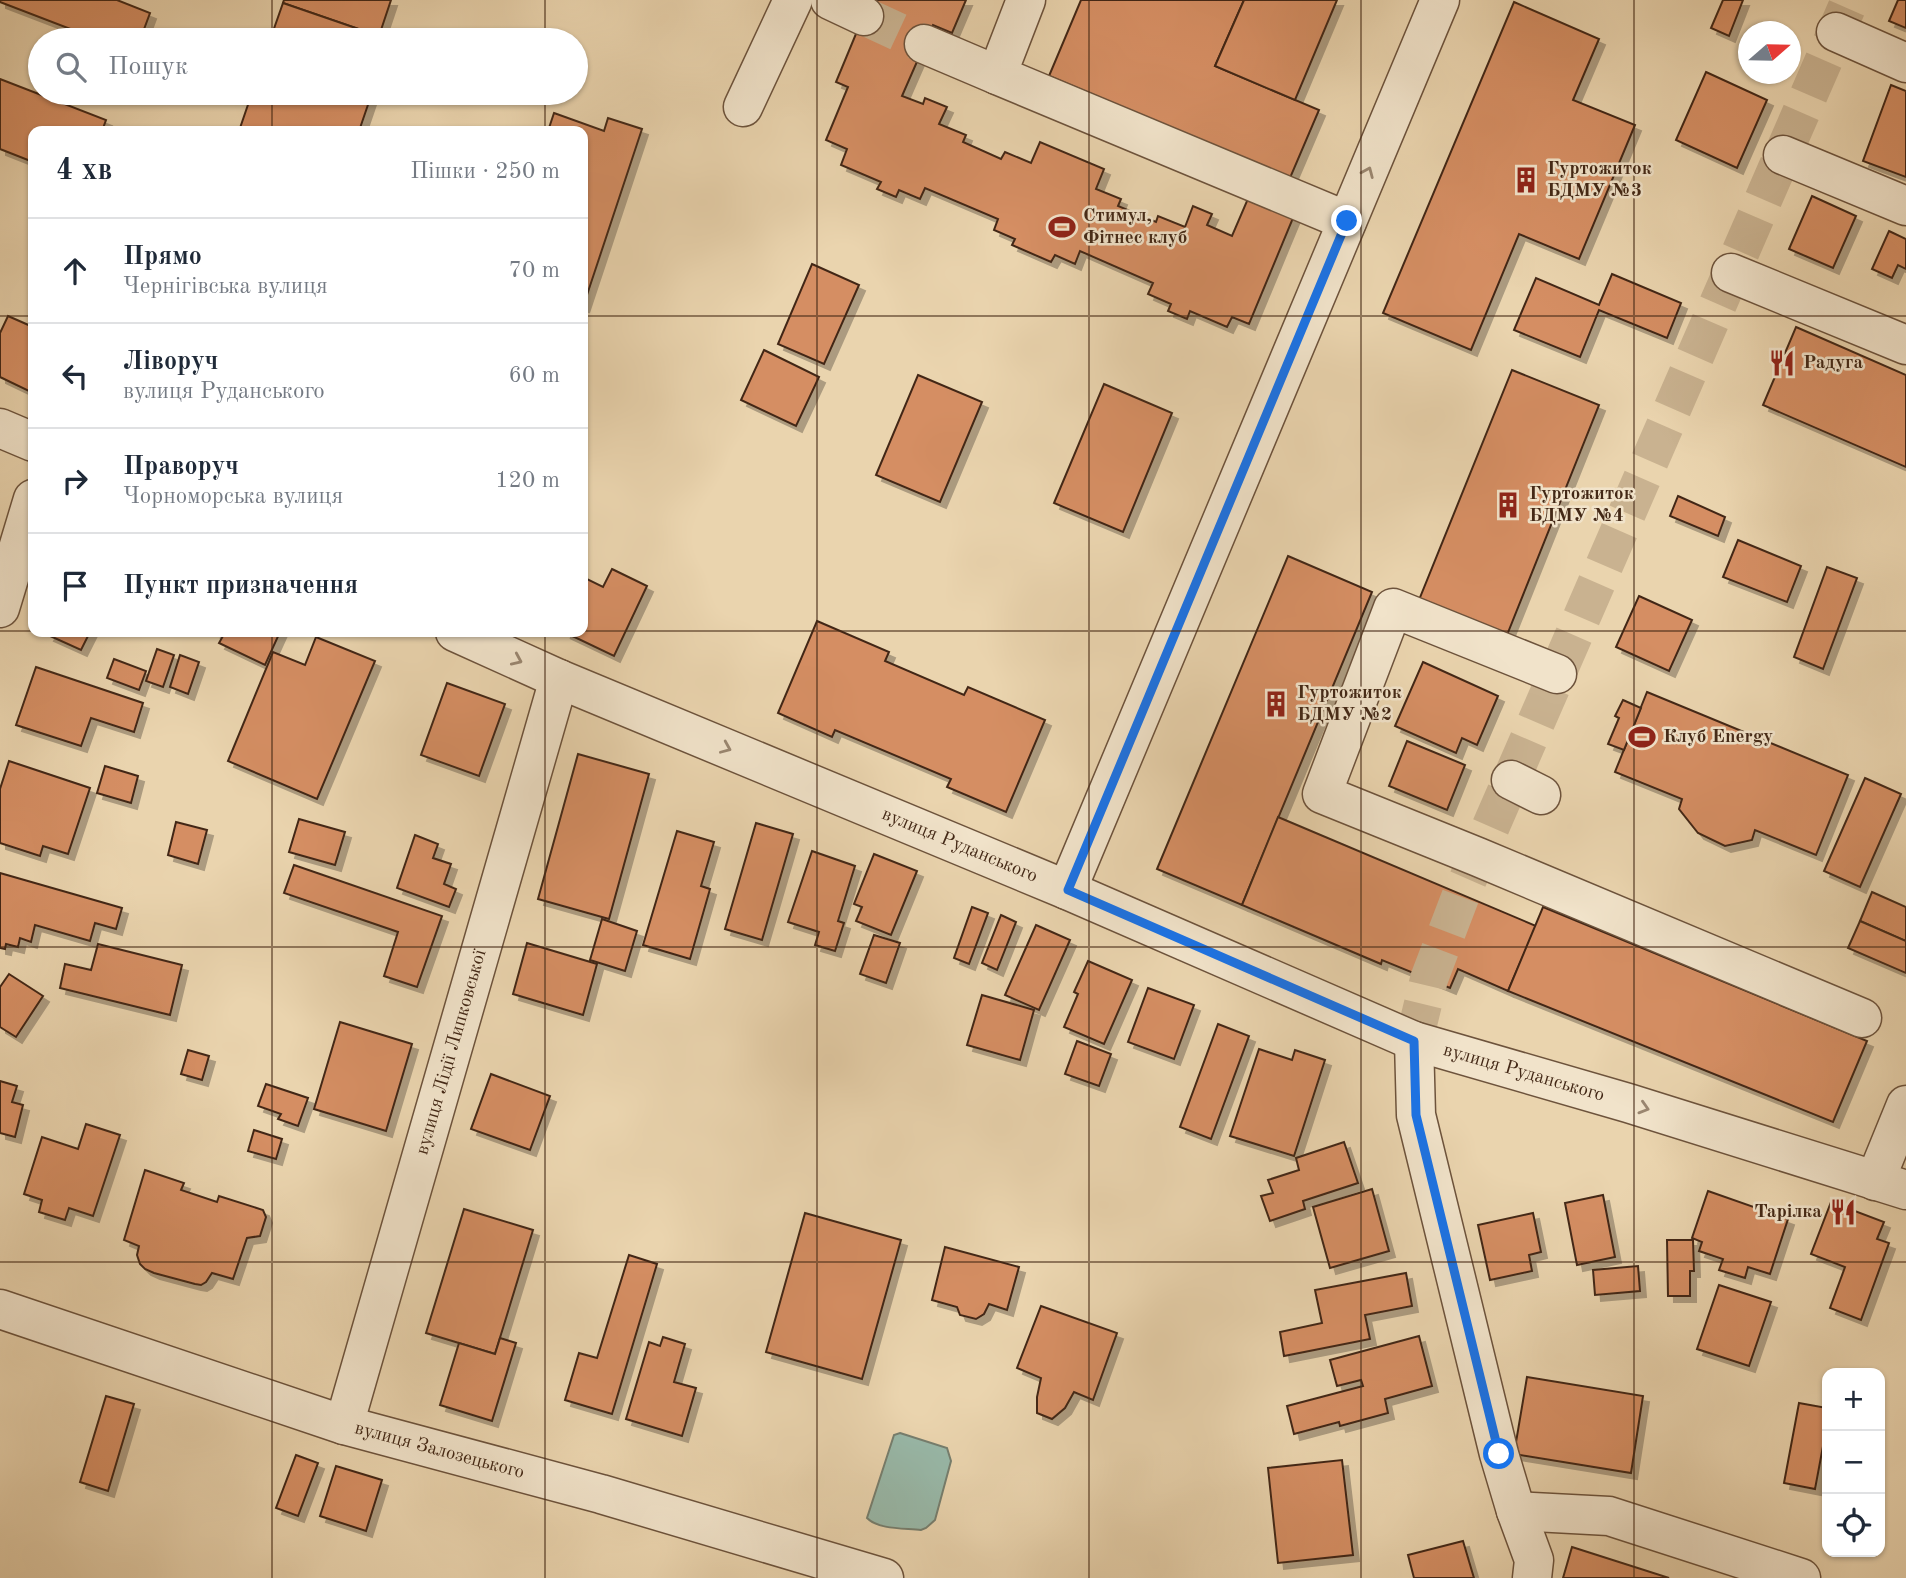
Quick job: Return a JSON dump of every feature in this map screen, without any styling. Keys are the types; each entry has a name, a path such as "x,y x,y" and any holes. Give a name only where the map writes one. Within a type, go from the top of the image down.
{"street":[{"path":"743,107 793,0"},
{"path":"997,75 1026,0"},
{"path":"1068,890 1440,0"},
{"path":"1836,32 1906,62"},
{"path":"924,44 1347,221"},
{"path":"1783,155 1906,206"},
{"path":"1731,273 1906,345"},
{"path":"0,428 28,440"},
{"path":"0,608 28,516"},
{"path":"1557,674 1393,608 1322,793 1862,1018"},
{"name":"вулиця Руданського","path":"466,637 559,679 1068,890 1414,1041 1628,1103 1890,1185"},
{"name":"вулиця Лідії Липковської","path":"344,1425 559,679"},
{"path":"1414,1041 1416,1115 1499,1454 1534,1560 1532,1578"},
{"path":"1890,1185 1906,1105"},
{"name":"вулиця Залозецького","path":"0,1309 344,1425 601,1494 884,1578"},
{"path":"1516,1511 1609,1516 1801,1578"}],"shaded area":[{"path":"900,1433 947,1448 951,1461 935,1520 921,1530 885,1527 867,1518 894,1435"}],"building":[{"path":"117,0 150,13 144,28 68,28 0,2"},
{"path":"284,0 391,0 382,28 356,28 283,3"},
{"path":"870,0 966,0 952,33 933,25 902,96 923,104 925,98 947,107 939,124 966,135 963,142 1001,159 1005,152 1031,163 1040,142 1104,169 1096,189 1121,199 1118,206 1156,222 1158,216 1185,227 1193,206 1212,214 1207,225 1232,236 1253,187 1298,206 1249,324 1232,317 1227,327 1190,311 1187,319 1168,311 1171,304 1148,294 1153,283 1080,251 1075,264 1055,255 1051,262 1012,245 1015,239 994,230 998,219 925,188 920,199 899,190 896,197 877,189 881,182 841,165 847,149 826,140 848,87 836,82"},
{"path":"1081,0 1244,0 1215,66 1319,110 1290,178 1049,76"},
{"path":"1244,0 1337,0 1295,100 1215,66"},
{"path":"1723,0 1743,0 1729,36 1711,28"},
{"path":"1898,0 1906,0 1906,28 1889,21"},
{"name":"Гуртожиток БДМУ №3","path":"1514,2 1599,39 1573,100 1635,125 1579,259 1519,234 1471,350 1383,313"},
{"path":"283,3 356,28 274,28"},
{"path":"1706,72 1767,100 1737,168 1676,140"},
{"path":"0,79 28,90 28,105 67,105 106,120 104,126 28,126 28,160 0,149"},
{"path":"1891,85 1906,91 1906,177 1863,161"},
{"path":"248,105 368,105 361,126 241,126"},
{"path":"554,113 604,131 608,118 642,129 588,292 588,126 550,126"},
{"path":"1812,196 1856,216 1833,268 1789,249"},
{"path":"1889,231 1906,239 1906,269 1898,265 1892,278 1872,269"},
{"path":"812,264 859,285 824,364 778,344"},
{"path":"1612,274 1681,303 1667,338 1599,310 1580,357 1514,330 1536,278 1599,305"},
{"path":"8,316 28,325 28,391 0,377 0,333"},
{"path":"1796,327 1906,375 1906,467 1763,405"},
{"path":"764,350 819,377 796,426 741,400"},
{"name":"Гуртожиток БДМУ №4","path":"1512,370 1599,405 1505,640 1417,605"},
{"path":"918,375 982,402 940,502 876,475"},
{"path":"1104,384 1172,413 1123,532 1054,503"},
{"path":"1678,496 1725,517 1718,536 1670,516"},
{"path":"1738,540 1801,566 1787,602 1723,577"},
{"name":"Гуртожиток БДМУ №2","path":"1288,556 1372,592 1242,905 1157,869"},
{"path":"1827,567 1857,578 1823,669 1794,657"},
{"path":"612,569 647,586 614,656 574,637 588,637 588,580 603,587"},
{"path":"1639,596 1692,620 1669,671 1616,647"},
{"path":"817,621 889,652 885,661 964,695 968,687 1045,720 1006,812 947,787 951,779 835,730 832,737 778,713"},
{"path":"52,637 88,637 81,650"},
{"path":"222,637 278,637 265,665 219,643"},
{"path":"316,637 375,661 317,799 228,761 273,652 305,665"},
{"path":"157,649 174,655 163,687 146,681"},
{"path":"180,655 199,662 188,694 170,687"},
{"path":"114,659 146,671 139,690 107,678"},
{"path":"1423,662 1498,696 1477,745 1462,738 1456,753 1395,726"},
{"path":"36,667 143,703 134,732 91,718 81,746 16,725"},
{"path":"447,683 505,704 479,776 421,755"},
{"path":"1647,692 1848,775 1816,855 1755,830 1752,840 1725,846 1698,833 1679,809 1682,799 1615,772"},
{"path":"1623,700 1641,708 1624,750 1608,744 1619,718 1615,716"},
{"path":"1407,741 1465,765 1447,810 1389,786"},
{"path":"578,754 649,774 609,919 538,899"},
{"path":"9,761 90,788 68,854 43,846 40,856 0,843 0,789"},
{"path":"105,766 138,776 131,803 97,793"},
{"path":"1865,778 1901,794 1860,887 1824,871"},
{"path":"1278,817 1536,926 1508,991 1458,969 1450,988 1382,960 1381,964 1242,905"},
{"path":"299,819 345,832 335,865 289,852"},
{"path":"176,822 207,830 198,864 168,855"},
{"path":"756,823 793,834 762,940 725,929"},
{"path":"677,831 714,842 701,886 710,889 690,959 643,945"},
{"path":"415,835 438,844 433,858 451,864 444,884 456,889 449,907 397,888"},
{"path":"812,851 855,866 838,921 844,923 835,951 815,945 819,932 788,922"},
{"path":"874,854 917,871 891,935 856,921 862,907 854,904"},
{"path":"294,865 442,916 417,987 384,976 398,932 284,893"},
{"path":"0,873 122,908 116,929 95,923 90,941 35,925 31,942 20,938 18,947 6,944 5,949 0,948"},
{"path":"1872,892 1906,907 1906,941 1860,921"},
{"path":"972,907 988,913 969,964 954,958"},
{"path":"1543,907 1867,1041 1833,1122 1508,991"},
{"path":"1001,915 1016,922 997,970 982,963"},
{"path":"602,919 637,931 625,971 590,960"},
{"path":"1860,921 1906,941 1906,973 1848,948"},
{"path":"1036,925 1070,940 1039,1010 1005,995"},
{"path":"874,935 900,943 886,983 860,974"},
{"path":"527,943 597,964 583,1015 513,994"},
{"path":"98,944 182,965 170,1015 60,988 65,964 91,970"},
{"path":"1088,961 1132,980 1104,1044 1064,1027 1078,994 1074,992"},
{"path":"9,974 43,996 16,1037 0,1027 0,987"},
{"path":"1148,988 1194,1005 1174,1059 1128,1042"},
{"path":"982,995 1034,1010 1020,1060 967,1045"},
{"path":"340,1022 412,1044 386,1131 314,1109"},
{"path":"1218,1024 1249,1036 1211,1139 1180,1127"},
{"path":"1077,1041 1111,1054 1099,1086 1065,1074"},
{"path":"1259,1049 1292,1060 1295,1050 1325,1060 1294,1156 1230,1136"},
{"path":"188,1050 209,1056 202,1080 181,1074"},
{"path":"491,1074 550,1096 530,1150 471,1129"},
{"path":"0,1081 17,1086 12,1102 23,1105 15,1137 0,1133"},
{"path":"266,1084 308,1098 298,1126 278,1119 281,1114 258,1106"},
{"path":"86,1124 120,1135 93,1216 69,1208 65,1220 39,1212 42,1200 24,1194 42,1137 78,1149"},
{"path":"254,1130 282,1139 276,1159 248,1151"},
{"path":"1344,1142 1358,1183 1303,1201 1305,1209 1270,1221 1261,1196 1273,1193 1268,1180 1299,1170 1296,1158"},
{"path":"145,1170 184,1183 181,1190 217,1202 219,1196 263,1210 266,1217 260,1236 247,1238 233,1279 212,1273 201,1285 154,1273 140,1264 137,1255 139,1246 124,1240"},
{"path":"1372,1189 1389,1251 1330,1268 1313,1207"},
{"path":"1708,1191 1788,1219 1770,1274 1748,1267 1745,1278 1719,1270 1723,1259 1699,1251 1702,1242 1692,1238"},
{"path":"1603,1195 1615,1257 1577,1265 1565,1203"},
{"path":"1831,1202 1884,1222 1877,1239 1889,1243 1861,1320 1830,1308 1845,1267 1811,1254"},
{"path":"464,1209 533,1230 495,1354 426,1333"},
{"path":"805,1213 901,1240 862,1379 766,1352"},
{"path":"1533,1213 1541,1252 1529,1255 1532,1271 1490,1280 1478,1225"},
{"path":"1667,1240 1693,1240 1694,1271 1690,1271 1690,1296 1668,1296"},
{"path":"945,1247 1019,1267 1007,1310 989,1304 984,1314 976,1319 960,1315 957,1307 932,1300"},
{"path":"629,1255 657,1264 612,1414 565,1400 579,1353 597,1358"},
{"path":"1638,1266 1640,1291 1595,1295 1593,1270"},
{"path":"1406,1273 1412,1306 1365,1315 1370,1339 1284,1356 1280,1332 1322,1323 1315,1290"},
{"path":"1719,1285 1771,1302 1749,1366 1697,1349"},
{"path":"1041,1306 1117,1333 1093,1400 1074,1392 1065,1408 1052,1419 1037,1413 1041,1378 1017,1368"},
{"path":"1419,1336 1432,1386 1385,1399 1388,1413 1340,1426 1339,1422 1294,1434 1287,1406 1363,1386 1361,1380 1337,1386 1330,1360"},
{"path":"663,1337 685,1344 674,1382 696,1388 682,1436 626,1419 649,1342 660,1346"},
{"path":"500,1338 516,1343 492,1421 440,1405 459,1343 495,1354"},
{"path":"1527,1377 1643,1396 1631,1473 1514,1454"},
{"path":"106,1396 134,1404 108,1491 80,1482"},
{"path":"1799,1403 1822,1407 1822,1452 1815,1489 1784,1483"},
{"path":"296,1455 318,1463 298,1516 276,1508"},
{"path":"1342,1460 1353,1555 1278,1563 1268,1468"},
{"path":"336,1466 382,1480 366,1531 320,1516"},
{"path":"1463,1541 1474,1578 1414,1578 1408,1555"},
{"path":"1572,1547 1669,1578 1563,1578"}],"tunnel":[{"path":"1414,1041 1429,979 1461,895 1850,0"},
{"path":"864,16 924,44"}],"place":[{"name":"Гуртожиток БДМУ №3","path":"1526,180"},
{"name":"Стимул, Фітнес клуб","path":"1062,227"},
{"name":"Радуга","path":"1782,363"},
{"name":"Гуртожиток БДМУ №4","path":"1508,505"},
{"name":"Гуртожиток БДМУ №2","path":"1276,704"},
{"name":"Клуб Energy","path":"1642,737"},
{"name":"Тарiлка","path":"1843,1212"}],"route":[{"path":"1347,221 1068,890 1414,1041 1416,1115 1499,1454"}]}
